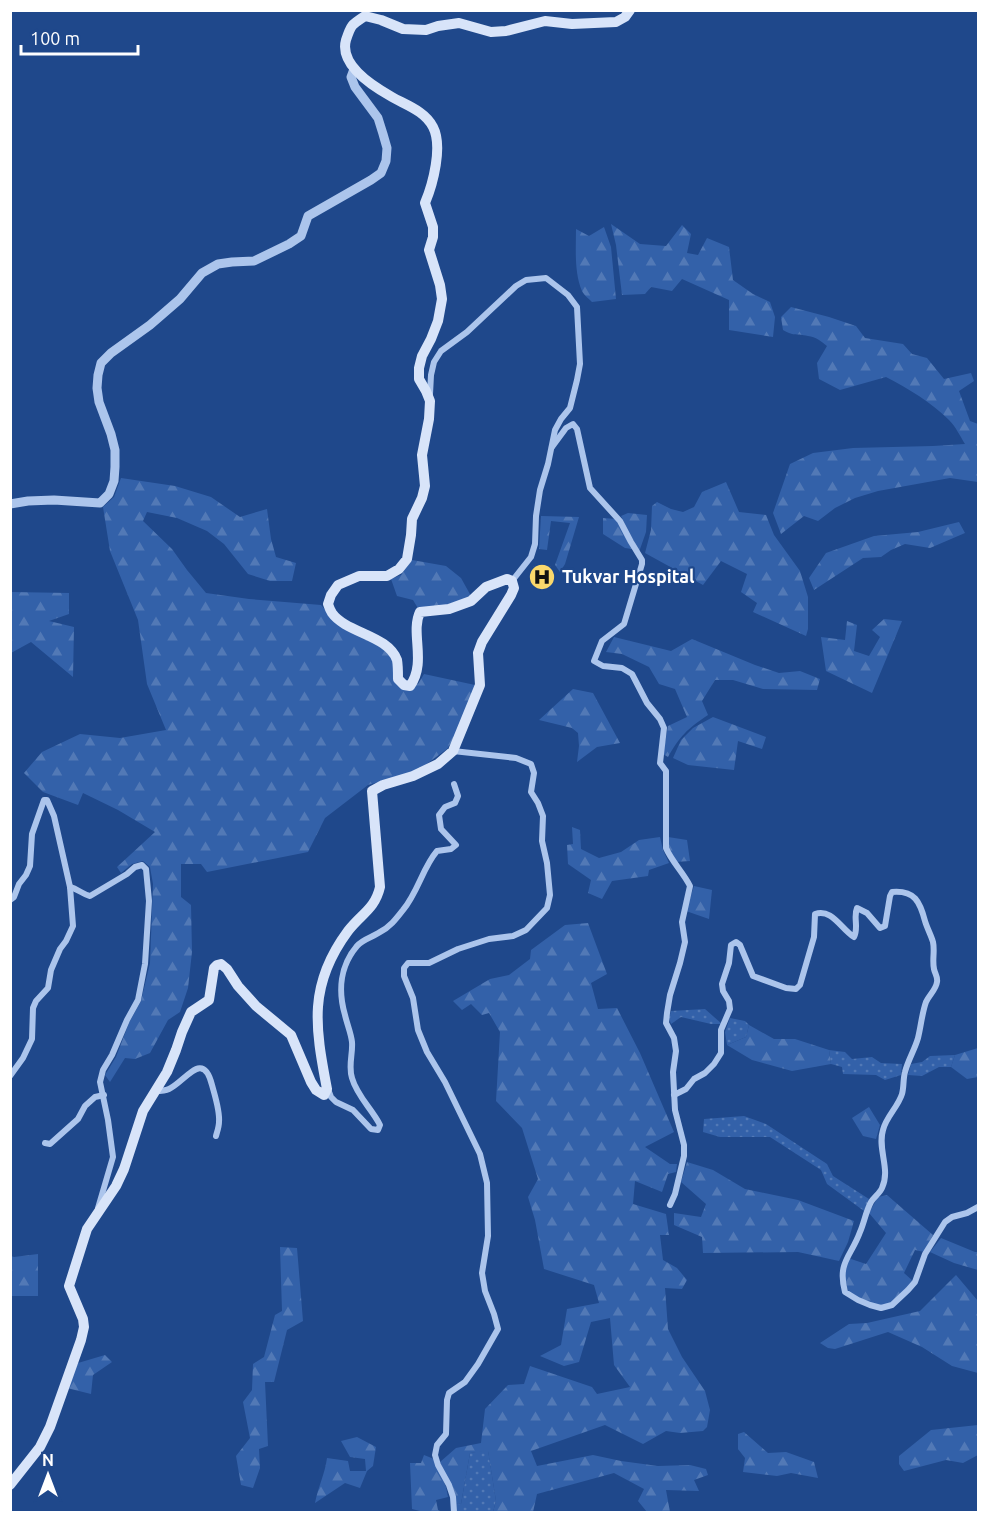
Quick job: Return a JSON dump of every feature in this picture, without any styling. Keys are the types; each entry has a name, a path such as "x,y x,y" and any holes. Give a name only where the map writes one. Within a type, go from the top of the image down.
{"main road":[{"path":"10,1485 40,1447 50,1427 81,1340 83,1319 69,1286 87,1229 116,1186 143,1111 167,1072 191,1012 209,1000 214,968 217,965 221,964 227,969 238,986 256,1006 291,1035 316,1090 324,1095 327,1089 318,1034 319,992 338,944 354,923 378,899 380,887 372,791 438,764 453,751 480,685 478,653 482,642 514,588 512,581 507,579 486,587 471,601 449,609 420,612 416,619 418,665 415,680 410,686 404,685 398,679 397,660 391,651 341,621 333,614 328,604 338,585 359,576 387,576 399,569 407,559 412,519 425,486 422,455 430,401 419,379 419,368 438,321 442,299 429,250 433,227 425,203 436,163 437,148 434,128 426,117 373,84 354,69 345,54 350,26 364,16 403,29 426,30 459,23 491,32 506,31 545,21 584,24 616,22 625,17 630,10"}],"street":[{"path":"10,504 54,500 100,503 109,494 116,467 111,434 99,402 97,381 101,363 150,325 180,298 202,273 218,264 254,261 290,244 301,236 308,216 381,173 386,161 387,148 378,118 351,78 354,69"},
{"path":"430,401 434,362 441,351 467,332 516,286 526,280 546,278 568,295 577,307 580,364 570,408 555,430 540,490 535,544 531,557 512,581"},
{"path":"552,447 566,428 573,424 577,429 590,488 620,521 642,560 624,624 602,641 594,661 603,666 622,668 632,674 647,703 664,728 660,763 666,771 666,848 690,886 682,922 685,942 670,995 666,1023 674,1038 676,1051 673,1072 674,1095 678,1125 684,1144 684,1156 670,1205"},
{"path":"453,751 516,758 531,764 534,772 531,792 543,816 542,841 550,895 547,908 526,930 513,936 489,939 458,949 429,963 408,963 404,968 404,976 413,998 422,1041 480,1154 487,1183 488,1236 482,1273 485,1291 498,1329 478,1364 465,1382 449,1393 447,1400 446,1434 437,1446 435,1455 449,1485 454,1512"},
{"path":"327,1089 336,1102 352,1110 371,1129 378,1130 380,1125 376,1117 351,1078 352,1041 341,1004 341,977 358,945 392,924 407,905 432,856 437,851 451,849 456,845 441,828 439,815 445,807 454,803 458,796 454,784"},
{"path":"10,900 14,897 30,866 32,834 44,800 47,800 54,816 70,887 73,926 51,970 48,988 33,1008 32,1039 10,1077"},
{"path":"70,887 90,896 135,867 142,865 146,870 149,901 145,964 138,1000 103,1070 100,1082 113,1157 95,1216"},
{"path":"674,1095 686,1089 694,1079 705,1073 721,1053 722,1030 730,1009 722,984 729,963 731,945 736,942 740,945 753,976 786,988 796,989 800,985 814,937 815,914 818,912 827,914 854,937 857,908 867,913 880,928 885,926 892,892 910,894 917,898 921,905 933,943 933,962 938,980 926,1000 918,1041 904,1075 902,1096 883,1128 880,1142 886,1174 882,1188 871,1203 856,1243 843,1267 842,1279 845,1292 870,1305 881,1308 892,1305 915,1282 925,1254 945,1222 978,1207"},
{"path":"155,1091 168,1090 192,1070 205,1069 213,1086 219,1121 216,1136"},
{"path":"45,1143 50,1144 68,1129 78,1119 85,1106 95,1097 104,1095"}],"green space":[{"path":"611,224 640,244 666,246 682,225 691,234 687,253 698,255 707,238 729,247 733,280 753,294 770,302 775,317 773,337 729,330 729,300 682,279 672,291 651,287 645,294 622,295"},
{"path":"604,227 611,247 616,299 592,302 582,291 578,276 576,229 589,236"},
{"path":"791,307 856,326 865,338 903,344 912,354 927,358 944,379 971,373 974,381 959,391 970,421 978,424 978,482 950,478 878,491 855,498 835,508 818,521 804,516 781,534 773,513 790,464 813,453 853,448 965,444 954,426 935,407 886,377 840,390 819,379 817,363 827,346 813,337 783,330 781,317"},
{"path":"121,478 175,486 211,497 240,517 267,509 276,557 296,563 292,581 270,581 248,574 224,544 207,531 177,518 147,512 143,521 172,549 206,593 321,605 330,615 382,647 391,656 407,687 418,684 424,674 475,685 457,734 447,749 417,771 368,785 325,818 308,852 207,872 201,864 181,864 181,897 191,905 192,952 188,988 180,1012 168,1020 150,1053 135,1059 125,1058 110,1082 105,1075 116,1057 129,1023 141,1001 150,963 153,884 150,867 143,861 132,864 121,873 117,867 155,832 83,793 78,805 43,792 24,773 42,752 80,734 120,738 166,730 147,684 138,620 110,551 103,507 114,497"},
{"path":"726,482 739,512 766,515 774,535 800,571 808,597 806,636 753,612 757,603 741,592 747,574 721,561 703,585 645,553 651,530 652,506 657,502 683,512 694,507 702,492"},
{"path":"628,513 647,515 646,532 639,552 621,516"},
{"path":"541,516 579,517 565,564 560,572 555,565 570,523 551,521 547,550 539,549"},
{"path":"603,518 616,519 632,549 625,548 603,534"},
{"path":"959,522 965,533 930,548 905,544 881,557 863,558 814,590 809,578 826,553 874,536 918,532"},
{"path":"412,560 446,566 461,578 471,596 450,605 419,610 413,600 397,596 391,579 401,575"},
{"path":"11,592 69,593 69,614 49,621 74,627 73,677 31,642 11,653"},
{"path":"884,619 902,621 872,693 826,671 821,637 845,640 847,621 857,625 854,651 869,656 880,637 872,630"},
{"path":"614,637 671,651 692,639 779,673 800,671 820,679 817,690 763,689 733,680 715,680 702,701 708,715 685,733 668,757 663,754 668,726 687,717 675,689 659,684 649,667 622,654 606,652"},
{"path":"573,689 593,693 620,743 597,747 577,762 578,733 572,728 539,720"},
{"path":"713,717 766,737 762,749 738,741 734,770 688,765 673,758 681,740 693,728"},
{"path":"572,827 580,830 581,849 599,858 621,852 639,840 660,837 669,863 649,870 648,876 612,881 602,899 588,893 591,880 568,864 567,845 573,844"},
{"path":"668,837 687,840 690,861 675,862 668,848"},
{"path":"694,886 712,890 709,919 686,911"},
{"path":"588,923 607,974 591,983 598,1009 617,1008 640,1053 674,1132 645,1147 670,1164 677,1164 676,1172 668,1174 662,1192 635,1181 633,1204 666,1214 669,1235 660,1235 663,1260 677,1268 687,1280 682,1289 665,1288 668,1329 682,1357 705,1391 710,1410 707,1427 703,1431 680,1433 666,1431 643,1444 605,1425 531,1451 537,1466 593,1455 658,1466 690,1465 706,1469 708,1475 694,1480 699,1491 666,1490 670,1512 647,1512 638,1501 644,1489 614,1473 537,1494 533,1512 493,1512 496,1501 488,1451 470,1453 461,1504 456,1503 440,1462 456,1448 481,1443 485,1409 508,1385 524,1384 530,1366 592,1387 597,1394 630,1387 614,1365 610,1318 591,1322 579,1362 564,1366 540,1356 561,1345 567,1309 599,1303 594,1285 544,1269 535,1220 528,1197 538,1179 522,1128 496,1101 500,1032 489,1013 482,1015 471,1004 462,1010 453,1001 490,979 509,975 530,959 531,950 565,925"},
{"path":"705,1009 722,1024 711,1024 681,1017 671,1024 669,1018 671,1011"},
{"path":"730,1018 745,1021 749,1025 746,1037 727,1045 725,1032"},
{"path":"749,1025 774,1039 795,1039 829,1050 831,1064 792,1071 752,1060 727,1045 746,1037"},
{"path":"978,1048 978,1077 967,1079 951,1067 955,1055"},
{"path":"829,1050 845,1052 852,1059 872,1057 881,1063 902,1064 901,1075 885,1080 876,1075 843,1074 842,1067 831,1064"},
{"path":"955,1055 951,1067 939,1067 922,1076 908,1075 911,1064 922,1062 930,1056"},
{"path":"869,1107 880,1125 876,1139 863,1136 852,1118"},
{"path":"744,1116 766,1124 827,1164 833,1176 869,1199 864,1211 827,1184 821,1170 770,1137 720,1137 703,1132 704,1119"},
{"path":"687,1162 713,1170 745,1189 798,1200 854,1221 839,1261 798,1252 703,1253 702,1237 674,1225 674,1213 701,1217 706,1204 681,1182"},
{"path":"887,1195 933,1235 924,1252 915,1250 904,1273 914,1282 895,1301 881,1306 849,1293 844,1278 848,1258 866,1264 886,1233 869,1213 878,1197"},
{"path":"941,1238 978,1252 978,1270 954,1263 930,1252"},
{"path":"280,1247 297,1248 303,1321 287,1330 274,1382 265,1382 268,1446 259,1449 260,1468 253,1488 241,1485 236,1456 250,1438 243,1402 252,1390 253,1364 264,1357 275,1315 282,1311"},
{"path":"38,1254 38,1296 11,1296 11,1256"},
{"path":"956,1275 978,1301 978,1373 952,1366 922,1347 888,1332 835,1349 820,1343 849,1324 867,1323 920,1311"},
{"path":"105,1355 112,1362 93,1375 91,1394 67,1388 78,1363"},
{"path":"978,1425 978,1455 963,1463 946,1460 904,1471 899,1464 899,1456 931,1430"},
{"path":"744,1432 768,1453 786,1452 814,1462 818,1478 791,1473 777,1476 743,1472 745,1458 738,1449 738,1434"},
{"path":"357,1437 376,1447 373,1466 367,1471 360,1488 345,1483 315,1503 327,1458 348,1461 350,1471 366,1471 365,1459 350,1457 341,1441"},
{"path":"488,1450 496,1501 493,1512 456,1512 456,1503 461,1504 470,1453"},
{"path":"424,1455 434,1459 446,1487 448,1497 436,1500 438,1510 442,1512 412,1509 410,1463 421,1463"}],"place":[{"name":"Tukvar Hospital","path":"542,577"}]}
